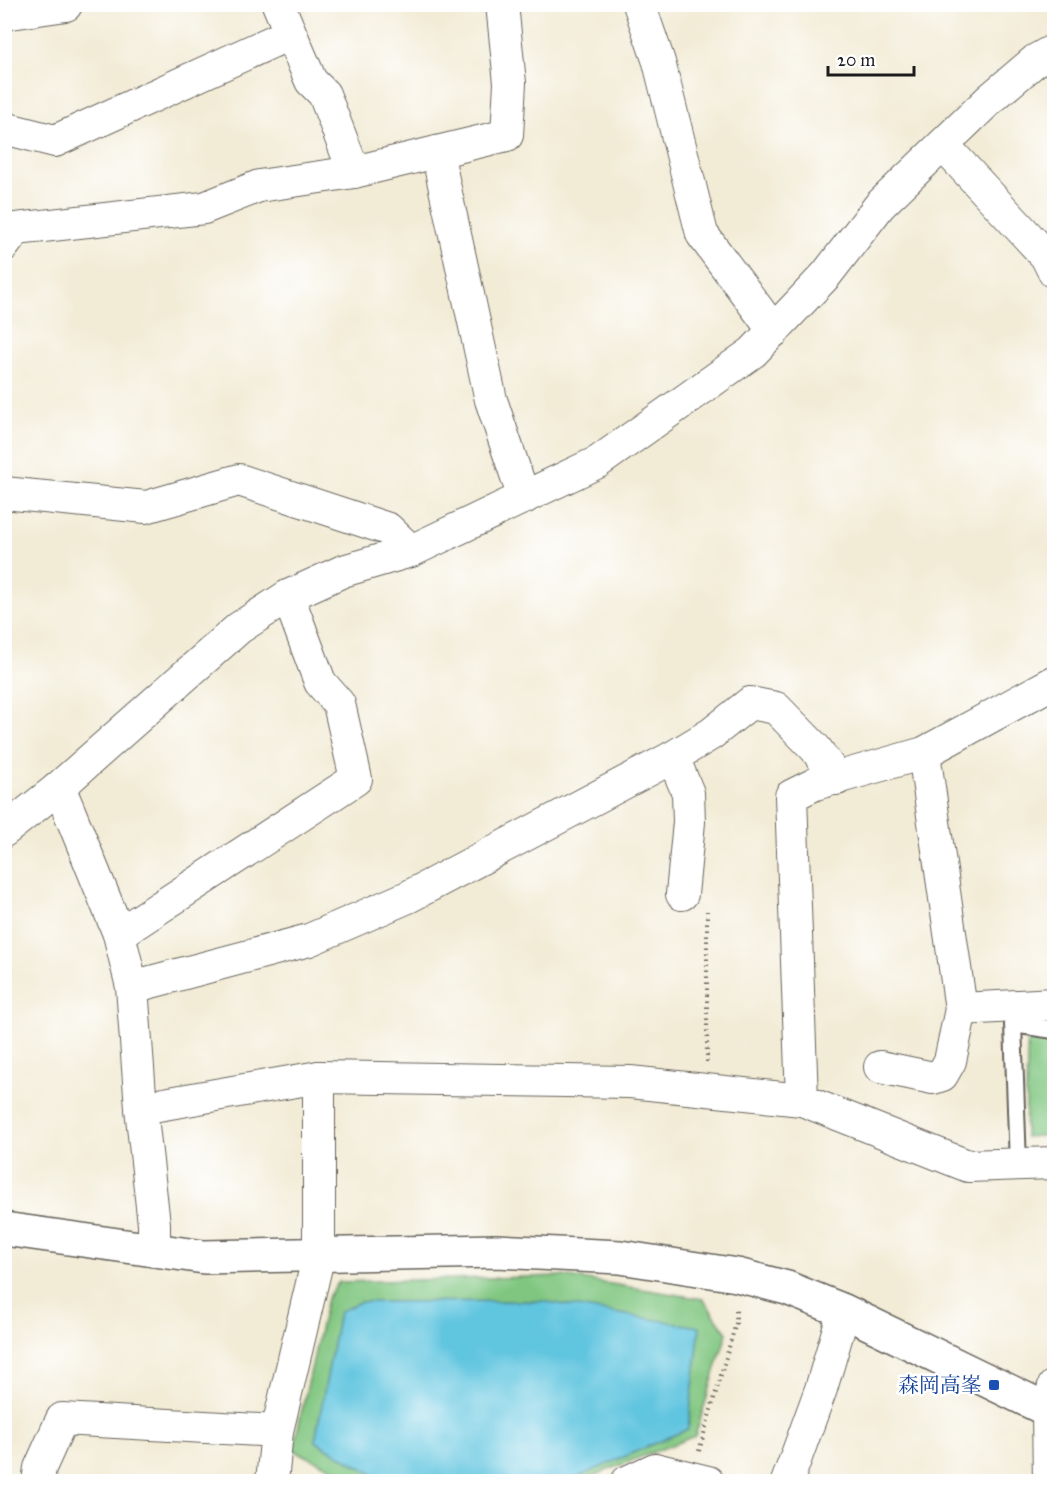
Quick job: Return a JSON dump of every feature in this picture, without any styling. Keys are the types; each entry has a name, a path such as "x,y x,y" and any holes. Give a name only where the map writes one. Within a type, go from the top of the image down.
{"street":[{"path":"278,4 311,81 324,94 354,172"},
{"path":"4,245 16,229 204,208 259,186 354,172 507,135 510,83 502,4"},
{"path":"639,4 659,62 702,234 774,331"},
{"path":"4,15 66,5"},
{"path":"4,129 55,141 289,34"},
{"path":"4,831 57,789 239,628 288,596 343,570 411,551 598,462 753,352 826,275 880,205 989,100 1036,60 1054,50"},
{"path":"943,145 1046,256 1054,272"},
{"path":"437,152 491,400 524,498"},
{"path":"4,493 146,507 239,480 388,529 411,551"},
{"path":"119,933 356,779 339,704 320,682 288,596"},
{"path":"802,1100 791,796 815,783 837,779 924,753 1054,681"},
{"path":"132,987 309,940 408,897 673,757 711,734 750,703 776,708 816,749 837,779"},
{"path":"880,1067 933,1078 942,1075 950,1061 961,1009 924,753"},
{"path":"673,757 688,793 695,902"},
{"path":"57,789 65,801 119,933 132,987 141,1108 154,1224 154,1251"},
{"path":"961,1009 1054,1004"},
{"path":"141,1108 319,1077 630,1082 802,1100 968,1166 1054,1163"},
{"path":"272,1482 277,1431 319,1254 319,1077"},
{"path":"4,1229 204,1257 496,1251 620,1257 737,1275 787,1288 844,1311 1052,1403 1049,1482"},
{"path":"787,1482 821,1389 844,1311"},
{"path":"38,1482 40,1468 62,1419 277,1431"},
{"path":"627,1482 655,1469 700,1479"}],"lane":[{"path":"1018,1165 1013,1024 1054,1030"}],"path":[{"path":"695,902 707,1090"},
{"path":"700,1479 736,1323 736,1309"}],"green space":[{"path":"1028,1019 1054,1021 1054,1135 1025,1137"},
{"path":"562,1276 703,1299 727,1333 695,1436 580,1481 360,1481 293,1450 327,1298 339,1282"}],"water":[{"path":"542,1301 700,1327 688,1429 567,1482 384,1481 315,1441 339,1312 360,1302"}],"place":[{"name":"森岡高峯","path":"994,1385"}]}
